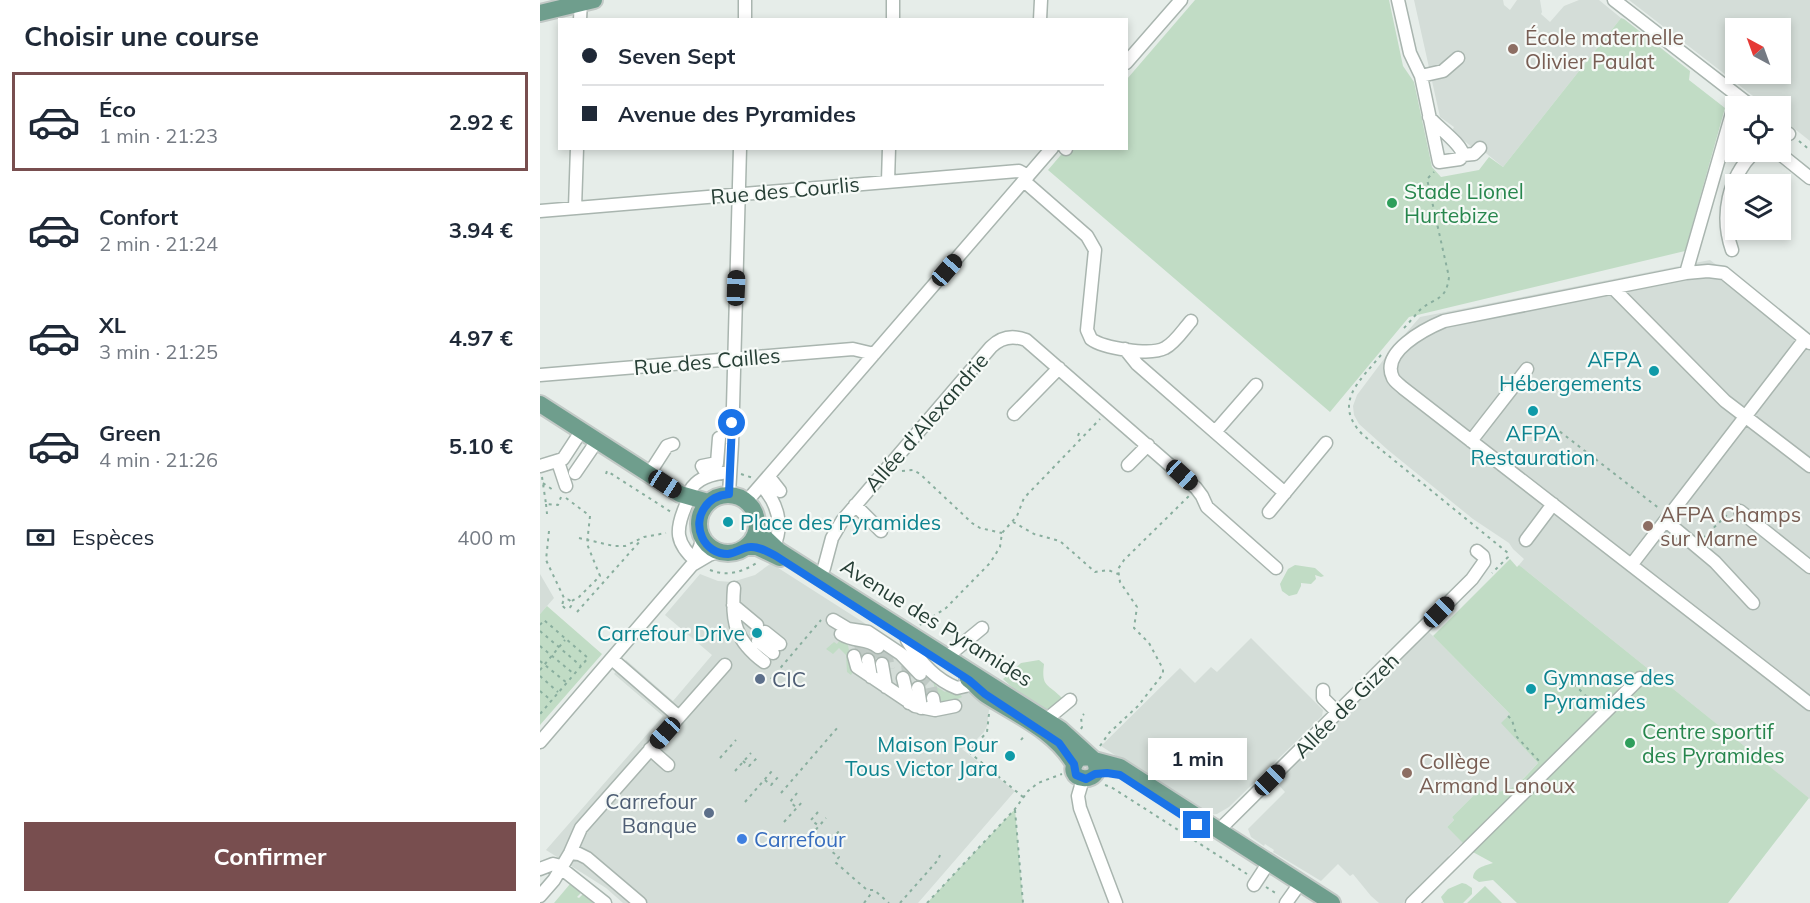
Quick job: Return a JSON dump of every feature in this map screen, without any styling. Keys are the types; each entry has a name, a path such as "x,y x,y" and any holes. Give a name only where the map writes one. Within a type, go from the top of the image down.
{"main road":[{"path":"540,13 584,6"},
{"path":"540,404 685,497 708,502"},
{"path":"729,494 747,501 756,514 757,530 754,539 747,547 731,554 718,552 709,547 703,540 699,526 699,518 708,502 721,495 729,494"},
{"path":"685,497 699,518"},
{"name":"Avenue des Pyramides","path":"757,530 768,552 820,575 1047,719 1092,764 1107,773 1120,775 1267,866 1332,903"},
{"name":"Avenue des Pyramides","path":"747,547 757,548 776,556 886,663 974,684 985,694 1048,735 1064,749 1068,769"},
{"path":"1068,769 1079,758 1092,764"},
{"name":"Avenue des Pyramides","path":"1092,764 1120,767 1219,830 1318,903"}],"street":[{"path":"745,18 746,0"},
{"path":"893,0 893,18"},
{"path":"1040,18 1041,0"},
{"path":"1128,61 1181,0"},
{"path":"1398,0 1410,53 1421,76 1439,162 1461,159 1463,155 1474,154 1480,148"},
{"path":"1614,0 1737,96"},
{"path":"1421,76 1443,71 1458,58"},
{"path":"1429,117 1461,148 1463,155"},
{"path":"1686,273 1725,138"},
{"path":"575,208 577,150"},
{"path":"729,494 740,150"},
{"path":"888,181 889,150"},
{"path":"747,501 1026,179 1040,154"},
{"path":"1732,250 1726,228 1725,211 1737,176 1747,162"},
{"path":"1790,162 1810,178"},
{"name":"Rue des Courlis","path":"540,211 1019,171 1026,179"},
{"path":"1026,179 1093,244 1095,250 1088,335 1094,342 1125,349 1152,351 1166,348 1191,321"},
{"path":"1632,564 1808,341 1724,273 1708,271 1686,273 1444,321 1424,329 1396,354 1390,366 1393,379 1403,388 1810,704"},
{"path":"1613,288 1725,401 1810,466"},
{"name":"Allée d'Alexandrie","path":"820,575 832,538 842,520 997,341 1015,337 1026,340 1148,445 1196,488 1207,507 1276,568"},
{"name":"Rue des Cailles","path":"540,375 853,349 874,354"},
{"path":"1125,349 1137,364 1285,493"},
{"path":"1014,414 1059,368"},
{"path":"1472,441 1527,369"},
{"path":"1215,432 1239,396 1256,385"},
{"path":"541,470 566,456 582,430"},
{"path":"708,476 702,466 717,463 718,438"},
{"path":"576,473 597,441"},
{"path":"1269,512 1326,443"},
{"path":"649,474 667,446 673,444"},
{"path":"1128,465 1148,445"},
{"path":"558,462 563,490"},
{"path":"695,563 683,546 678,530 685,497 694,485 708,476 730,472"},
{"path":"765,482 780,491"},
{"path":"765,482 777,511 779,529 768,552"},
{"path":"1526,540 1553,504"},
{"path":"855,505 881,531"},
{"path":"1740,511 1810,567"},
{"path":"1667,519 1715,562 1753,603"},
{"path":"695,563 703,540"},
{"name":"Allée de Gizeh","path":"1219,830 1338,712 1361,694 1472,579 1484,562 1483,556 1476,551"},
{"path":"540,742 695,563 718,552"},
{"path":"734,588 748,627 772,653 743,645 748,627"},
{"path":"948,656 982,628"},
{"path":"612,659 679,717"},
{"path":"886,663 955,706"},
{"path":"540,896 554,880 581,828 725,665"},
{"path":"1412,903 1455,855 1547,770 1640,678"},
{"path":"1323,690 1323,698 1338,712"},
{"path":"1047,719 1070,700"},
{"path":"650,749 668,765"},
{"path":"1092,764 1078,796 1080,808 1116,903"},
{"path":"570,853 587,858 640,903"},
{"path":"540,869 553,864 560,867 605,903"},
{"path":"1254,885 1267,866"},
{"path":"1286,903 1296,889"}],"path":[{"path":"1791,136 1810,150"},
{"path":"771,679 886,663 961,594 990,563 1000,547 1002,533 1013,522 1029,491 1108,411"},
{"path":"1554,427 1667,519"},
{"path":"1079,433 1078,436 1081,439"},
{"path":"541,470 547,514"},
{"path":"893,474 913,470 972,523 980,528 1002,533"},
{"path":"606,474 608,471 671,512"},
{"path":"730,472 765,482"},
{"path":"543,483 563,490 590,516 587,544 600,576 579,597 570,602"},
{"path":"1092,764 1109,733 1138,706 1163,674 1163,669 1151,646 1134,628 1137,607 1118,574 1120,565 1174,513 1196,488"},
{"path":"546,504 558,505 563,490"},
{"path":"659,510 662,506"},
{"path":"1696,546 1731,511 1740,511"},
{"path":"1013,522 1034,534 1060,541 1095,572 1108,570 1118,574"},
{"path":"549,531 546,560 565,600 570,602"},
{"path":"579,538 614,546 625,546 644,537 671,532"},
{"path":"577,612 644,537"},
{"path":"695,563 726,574 743,571 768,552"},
{"path":"540,558 546,560"},
{"path":"565,600 562,605 565,609 570,607 570,602"},
{"path":"540,624 544,620 588,658 540,714"},
{"path":"540,631 582,666"},
{"path":"540,670 566,639"},
{"path":"540,646 574,674"},
{"path":"540,660 567,683"},
{"path":"540,676 559,692"},
{"path":"1574,684 1597,707"},
{"path":"540,691 552,701"},
{"path":"540,706 544,709"},
{"path":"990,713 987,732 969,752 1023,797"},
{"path":"1082,727 1081,717 1084,714"},
{"path":"1508,716 1512,720 1517,736 1547,770"},
{"path":"781,793 838,728"},
{"path":"720,758 736,740"},
{"path":"735,771 751,753"},
{"path":"744,761 750,766 757,758"},
{"path":"927,903 1015,809 1023,797 1038,783 1068,769"},
{"path":"745,802 772,771"},
{"path":"765,780 771,785 778,777"},
{"path":"797,794 790,802 797,808"},
{"path":"784,822 804,800"},
{"path":"1015,809 1023,903"},
{"path":"818,812 811,820 819,826"},
{"path":"806,841 826,818"},
{"path":"838,844 832,839 840,831"},
{"path":"845,836 831,851 839,857 835,862 867,890 874,890 889,903"},
{"path":"900,903 940,855"},
{"path":"864,903 874,890"}],"shaded area":[{"path":"1414,0 1503,0 1504,5 1510,10 1517,0 1540,0 1541,14 1550,22 1564,6 1579,0 1599,0 1621,18 1503,167 1476,145 1473,148 1452,131 1454,127 1440,117"},
{"path":"1629,0 1810,0 1810,141 1791,126 1791,96 1753,96 1738,84 1791,84 1791,18 1725,18 1725,74"},
{"name":"AFPA Champs sur Marne","path":"1710,260 1810,336 1810,799 1519,565 1524,559 1509,543 1473,519 1388,450 1359,424 1354,415 1353,406 1357,395 1420,317"},
{"path":"770,564 996,707 989,710 984,732 962,749 1015,791 918,903 623,903 606,888 546,850 663,716 614,674 626,660 673,701 712,655 665,615 700,574 718,581 732,582 755,575"},
{"path":"540,574 554,598 540,614"},
{"name":"Collège Armand Lanoux","path":"1428,631 1510,714 1502,723 1538,763 1508,791 1496,792 1484,785 1452,817 1454,820 1447,827 1463,842 1449,855 1447,862 1403,903 1379,903 1353,874 1350,876 1338,864 1321,881 1251,837 1248,829 1285,792 1276,782"},
{"path":"1251,638 1323,710 1322,716 1229,807 1217,814 1207,815 1101,746 1180,668 1195,683 1211,667 1217,672"}],"green space":[{"name":"Stade Lionel Hurtebize","path":"1195,0 1389,0 1403,66 1414,82 1432,167 1441,177 1479,170 1489,157 1503,167 1621,18 1690,71 1689,80 1725,108 1685,251 1409,317 1330,412 1048,170 1065,150 1128,150 1128,78"},
{"name":"Centre sportif des Pyramides","path":"1510,559 1517,567 1519,565 1809,798 1728,903 1517,903 1493,880 1479,882 1473,878 1475,871 1493,863 1471,851 1447,827 1454,820 1452,817 1484,785 1492,790 1507,790 1520,782 1538,763 1501,723 1510,714 1433,636"},
{"path":"1295,565 1315,568 1324,576 1315,575 1316,579 1311,584 1301,583 1297,594 1289,596 1282,591 1280,584 1288,569"},
{"path":"547,606 602,654 540,725 540,614"},
{"path":"841,638 848,645 853,672 851,675 847,672 846,655 839,648 833,654 826,649 834,642 837,644"},
{"path":"1039,660 1044,664 1045,681 1062,698 1049,710 1045,710 1003,679 1021,663"},
{"path":"933,681 945,692 947,689 959,693 962,697 947,704 938,703"},
{"path":"1015,809 1023,903 927,903"},
{"path":"1462,883 1472,888 1472,894 1463,903 1444,903 1441,897 1448,889"},
{"path":"570,884 581,893 577,897 583,894 593,903 554,903"},
{"path":"1485,886 1502,903 1467,903"}],"tunnel":[{"path":"753,630 762,637"},
{"path":"860,644 863,658"},
{"path":"873,647 876,662"},
{"path":"886,651 889,669"},
{"path":"907,665 910,683"},
{"path":"920,674 930,683 933,698"}],"place":[{"name":"École maternelle Olivier Paulat","path":"1513,49"},
{"name":"Stade Lionel Hurtebize","path":"1392,203"},
{"name":"AFPA Hébergements","path":"1654,371"},
{"name":"AFPA Restauration","path":"1533,411"},
{"name":"Place des Pyramides","path":"728,522"},
{"name":"AFPA Champs sur Marne","path":"1648,526"},
{"name":"Carrefour Drive","path":"757,633"},
{"name":"CIC","path":"760,679"},
{"name":"Gymnase des Pyramides","path":"1531,689"},
{"name":"Centre sportif des Pyramides","path":"1630,743"},
{"name":"Maison Pour Tous Victor Jara","path":"1010,756"},
{"name":"Collège Armand Lanoux","path":"1407,773"},
{"name":"Carrefour Banque","path":"709,813"},
{"name":"Carrefour","path":"742,839"}],"route":[{"path":"732,423 729,494 721,495 708,502 699,518 700,533 709,547 725,554 738,552 747,547 757,548 776,556 969,680 985,694 1059,743 1074,764 1074,772 1080,778 1086,779 1095,774 1107,773 1120,775 1197,825"}]}
